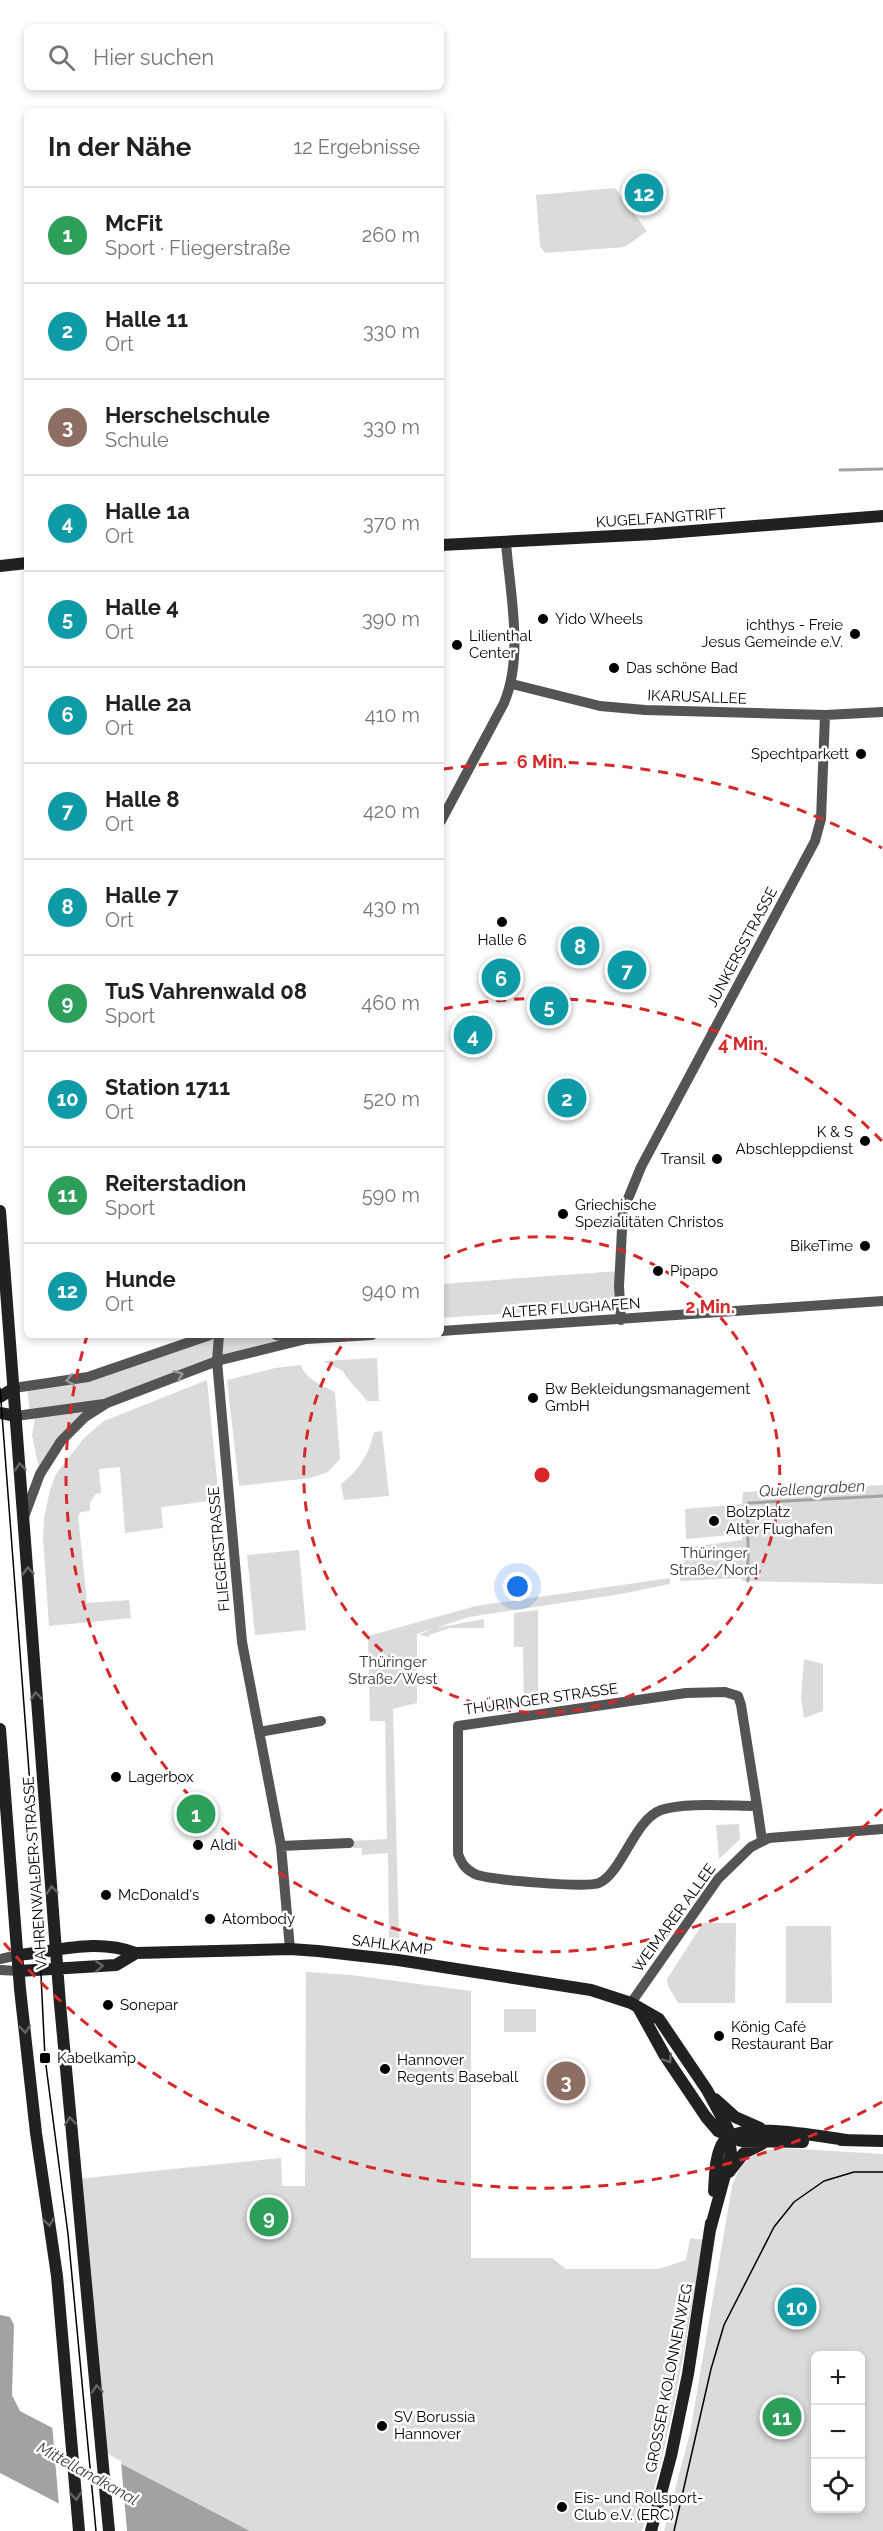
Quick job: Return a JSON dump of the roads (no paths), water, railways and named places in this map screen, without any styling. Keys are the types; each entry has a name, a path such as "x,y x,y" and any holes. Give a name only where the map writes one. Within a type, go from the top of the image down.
{"street":[{"name":"KUGELFANGTRIFT","path":"444,545 507,543 883,516"},
{"path":"444,815 512,684 514,649 507,543"},
{"path":"0,566 24,563"},
{"name":"IKARUSALLEE","path":"512,684 600,706 645,710 825,715 883,712"},
{"name":"JUNKERSSTRASSE","path":"621,1320 619,1286 623,1211 641,1167 815,841 822,819 825,715"},
{"name":"VAHRENWALDER STRASSE","path":"0,1211 57,1969 109,2531"},
{"name":"ALTER FLUGHAFEN","path":"444,1331 883,1301"},
{"path":"0,1397 14,1389 88,1377 201,1338"},
{"name":"FLIEGERSTRASSE","path":"219,1338 217,1361 242,1642 281,1846 290,1949"},
{"path":"298,1338 306,1339"},
{"path":"24,1517 40,1474 61,1441 85,1417 107,1403 217,1361 306,1339 322,1338"},
{"path":"0,1413 16,1416 107,1403"},
{"name":"THÜRINGER STRASSE","path":"757,1806 672,1807 658,1811 645,1822 608,1876 598,1884 579,1885 486,1878 463,1866 458,1854 458,1726 686,1693 725,1692 738,1696 741,1705 757,1806 762,1840"},
{"path":"259,1732 321,1721"},
{"name":"VAHRENWALDER STRASSE","path":"0,1730 19,1971 36,2133 57,2276 78,2525"},
{"path":"762,1840 795,1835 883,1829"},
{"name":"WEIMARER ALLEE","path":"635,2006 718,1879 751,1847 762,1840"},
{"path":"281,1846 349,1843"},
{"name":"SAHLKAMP","path":"18,1955 56,1948 116,1945 136,1953 290,1949 377,1957 591,1990 653,2014 664,2025 707,2090 730,2136"},
{"name":"SAHLKAMP","path":"19,1971 116,1965 136,1953"},
{"path":"0,1959 18,1955"},
{"path":"0,1970 19,1971"},
{"name":"SAHLKAMP","path":"635,2006 665,2056 718,2131 741,2141 766,2143 883,2141"},
{"name":"SAHLKAMP","path":"707,2090 735,2117 773,2132"},
{"name":"GROSSER KOLONNENWEG","path":"706,2117 718,2156"},
{"name":"SAHLKAMP","path":"730,2136 745,2131 847,2140"},
{"name":"GROSSER KOLONNENWEG","path":"651,2531 671,2456 688,2374 710,2230 718,2156 723,2142 730,2136"},
{"name":"GROSSER KOLONNENWEG","path":"710,2230 731,2153 730,2136"},
{"name":"SAHLKAMP","path":"723,2181 744,2153 754,2146 766,2143"}],"water":[{"name":"Mittellandkanal","path":"0,2315 10,2317 14,2325 12,2395 20,2411 250,2531 112,2531 0,2473"}],"waterway":[{"path":"840,470 883,469"},
{"name":"Quellengraben","path":"748,1581 748,1503 883,1496"}],"tram line":[{"path":"0,1388 35,1851 45,2058 68,2234 96,2531"},
{"path":"674,2531 711,2369 724,2325 774,2227 794,2202 824,2181 854,2172 883,2172"}],"place":[{"name":"Hunde","path":"644,193"},
{"name":"Yido Wheels","path":"543,619"},
{"name":"ichthys - Freie Jesus Gemeinde e.V.","path":"855,634"},
{"name":"Lilienthal Center","path":"457,645"},
{"name":"Das schöne Bad","path":"614,668"},
{"name":"Spechtparkett","path":"861,754"},
{"name":"Halle 6","path":"502,922"},
{"name":"Halle 7","path":"580,946"},
{"name":"Halle 8","path":"627,970"},
{"name":"Halle 2a","path":"501,978"},
{"name":"Halle 4","path":"549,1006"},
{"name":"Halle 1a","path":"473,1035"},
{"name":"Halle 11","path":"567,1098"},
{"name":"K & S Abschleppdienst","path":"865,1141"},
{"name":"Transil","path":"717,1159"},
{"name":"Griechische Spezialitäten Christos","path":"563,1214"},
{"name":"BikeTime","path":"865,1246"},
{"name":"Pipapo","path":"658,1271"},
{"name":"Bw Bekleidungsmanagement GmbH","path":"533,1398"},
{"name":"Bolzplatz Alter Flughafen","path":"714,1521"},
{"name":"Lagerbox","path":"116,1777"},
{"name":"McFit","path":"196,1814"},
{"name":"Aldi","path":"198,1845"},
{"name":"McDonald's","path":"106,1895"},
{"name":"Atombody","path":"210,1919"},
{"name":"Sonepar","path":"108,2005"},
{"name":"König Café Restaurant Bar","path":"719,2036"},
{"name":"Kabelkamp","path":"45,2058"},
{"name":"Hannover Regents Baseball","path":"385,2069"},
{"name":"Herschelschule","path":"566,2081"},
{"name":"TuS Vahrenwald 08","path":"269,2217"},
{"name":"Station 1711","path":"797,2307"},
{"name":"Reiterstadion","path":"782,2417"},
{"name":"SV Borussia Hannover","path":"382,2426"},
{"name":"Eis- und Rollsport- Club e.V. (ERC)","path":"562,2507"}],"park label":[{"name":"Thüringer Straße/Nord","path":"714,1562"},
{"name":"Thüringer Straße/West","path":"393,1670"}]}
